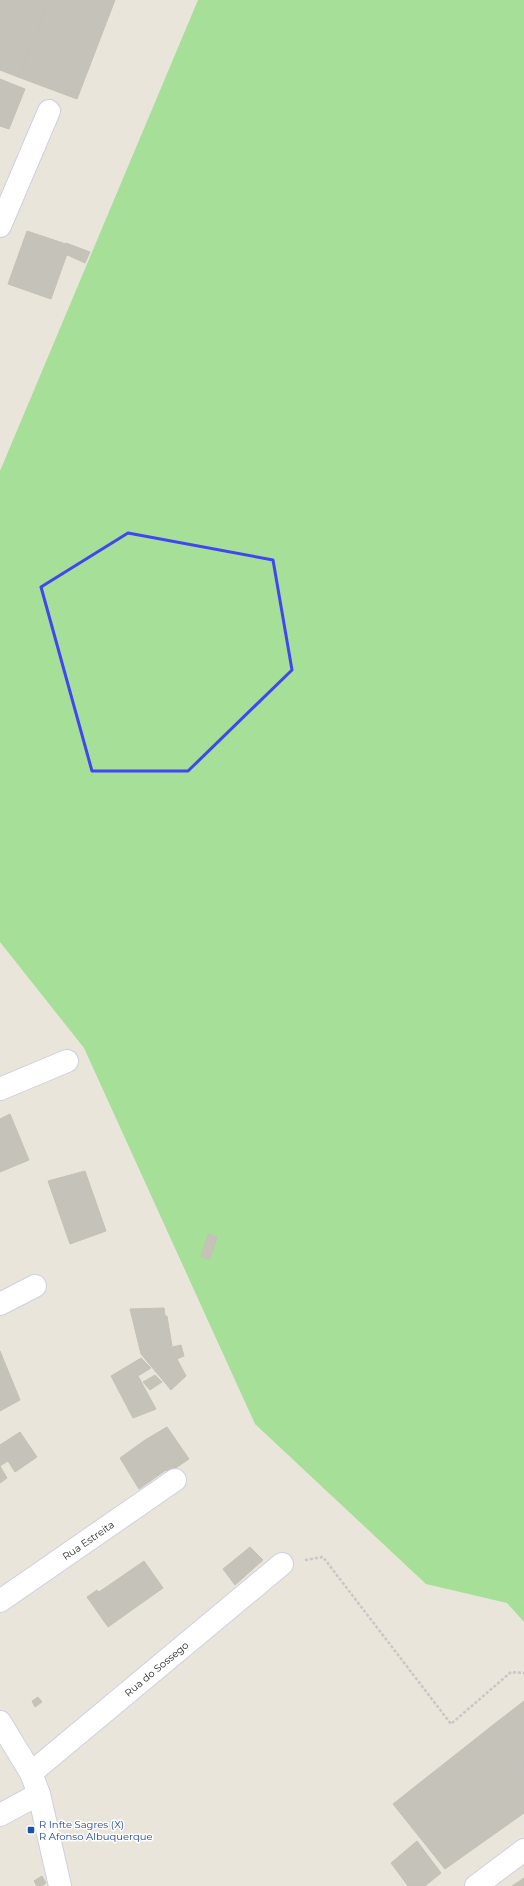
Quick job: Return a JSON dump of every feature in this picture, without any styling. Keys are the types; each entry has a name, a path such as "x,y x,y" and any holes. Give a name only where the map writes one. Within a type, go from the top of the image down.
{"street":[{"path":"0,226 49,111"},
{"path":"0,1089 67,1061"},
{"path":"0,1304 35,1286"},
{"name":"Rua Estreita","path":"0,1601 175,1480"},
{"name":"Rua do Sossego","path":"31,1773 282,1564"},
{"path":"0,1722 31,1773 39,1794 60,1886"},
{"path":"0,1815 39,1794"},
{"path":"476,1886 524,1850"}],"path":[{"path":"282,1564 323,1557 451,1724 511,1672 524,1672"}],"highlighted area":[{"path":"128,533 273,560 292,670 188,771 92,771 41,587"}],"green space":[{"path":"198,0 524,0 524,1622 507,1603 426,1584 255,1424 84,1048 0,942 0,471"}],"building":[{"path":"0,0 50,0 18,77 0,70"},
{"path":"50,0 115,0 77,99 18,77"},
{"path":"0,79 25,89 9,129 0,126"},
{"path":"27,231 66,244 63,253 67,254 51,299 8,284"},
{"path":"66,243 90,252 85,263 63,253"},
{"path":"10,1114 29,1160 0,1172 0,1119"},
{"path":"85,1171 106,1231 70,1244 48,1181"},
{"path":"208,1234 217,1237 210,1259 201,1257"},
{"path":"164,1308 165,1316 167,1316 172,1346 141,1354 130,1309"},
{"path":"181,1345 184,1356 177,1359 186,1376 171,1390 141,1354"},
{"path":"0,1351 20,1400 0,1411"},
{"path":"141,1358 151,1368 138,1376 156,1409 133,1418 111,1376"},
{"path":"155,1375 162,1382 150,1390 143,1382"},
{"path":"167,1427 189,1459 168,1473 145,1440"},
{"path":"20,1432 37,1457 15,1472 8,1461 0,1466 0,1445"},
{"path":"145,1440 166,1470 139,1489 120,1458"},
{"path":"0,1466 7,1478 0,1483"},
{"path":"250,1547 263,1560 235,1585 223,1569"},
{"path":"144,1561 163,1588 108,1627 87,1597 97,1590 99,1592"},
{"path":"38,1697 42,1702 35,1707 32,1701"},
{"path":"524,1701 524,1768 493,1725"},
{"path":"493,1725 524,1768 524,1813 445,1869 393,1804"},
{"path":"417,1841 441,1873 425,1886 408,1886 391,1863"},
{"path":"42,1876 46,1883 42,1886 37,1886 34,1881"},
{"path":"524,1878 524,1886 512,1886"}],"place":[{"name":"R Infte Sagres (X) R Afonso Albuquerque","path":"31,1830"}]}
